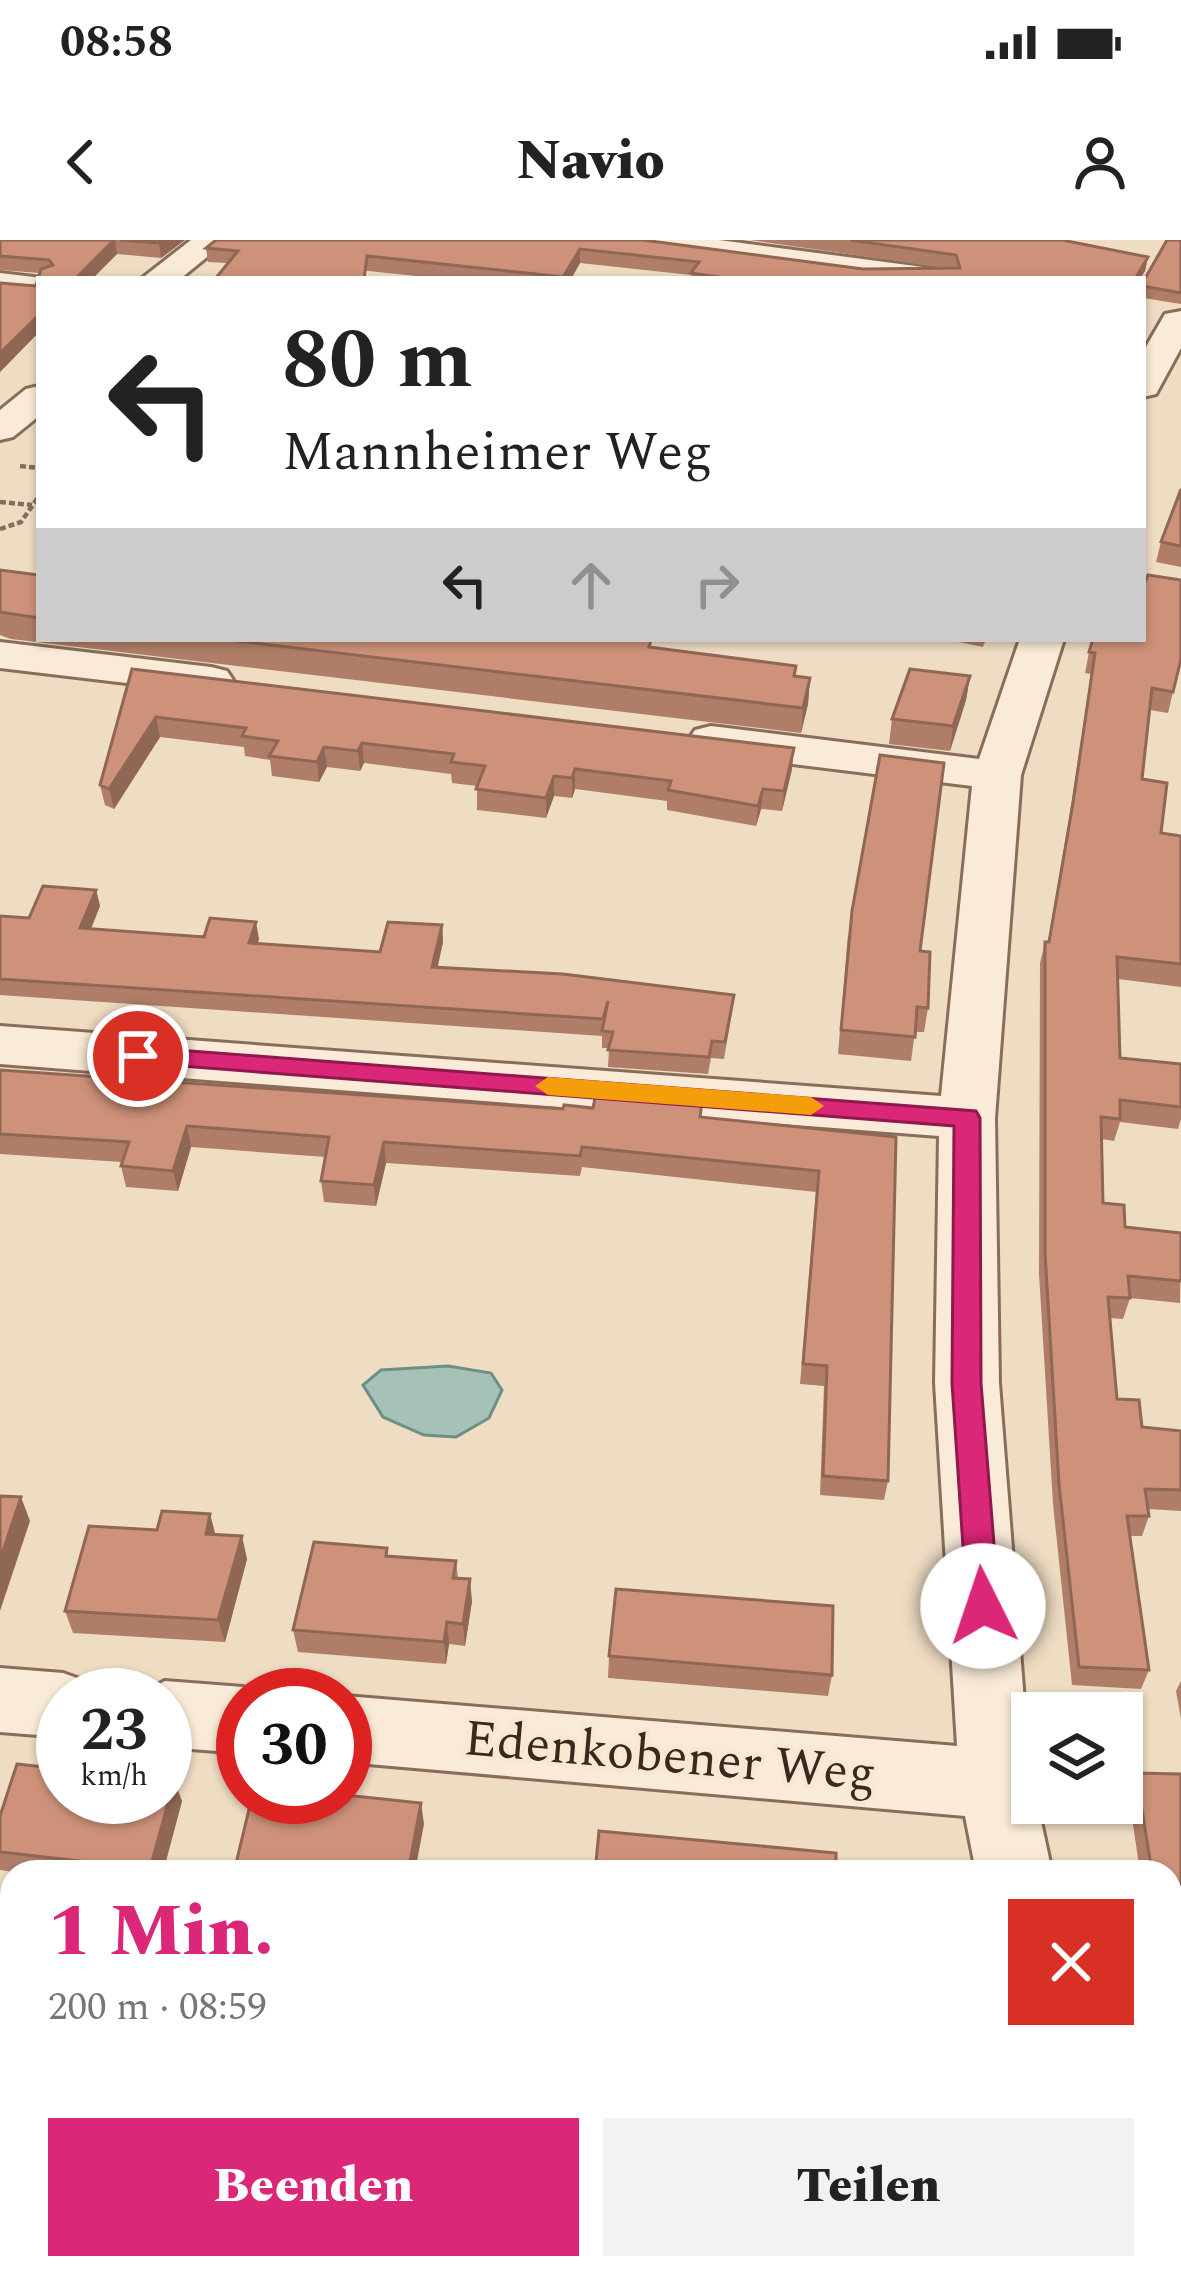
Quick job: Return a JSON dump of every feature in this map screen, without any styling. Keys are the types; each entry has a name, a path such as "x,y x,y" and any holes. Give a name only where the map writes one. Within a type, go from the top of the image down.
{"street":[{"path":"162,276 212,240"},
{"path":"644,240 915,276"},
{"path":"0,283 36,286"},
{"path":"1146,378 1167,320"},
{"path":"30,451 0,430 36,400"},
{"path":"1012,1860 996,1784 967,1383 967,1118 997,775 1041,642"},
{"path":"0,655 261,686"},
{"path":"665,735 997,775"},
{"path":"0,1046 967,1118"},
{"path":"0,1700 36,1703"},
{"name":"Edenkobener Weg","path":"372,1731 996,1784"}],"path":[{"path":"0,529 21,522 36,500"},
{"path":"0,502 32,505"}],"shaded area":[{"path":"448,1366 491,1373 502,1390 489,1418 456,1437 424,1435 383,1417 363,1385 381,1370"}],"building":[{"path":"0,240 114,240 78,276 39,276 41,269 53,265 49,260 0,256"},
{"path":"216,240 643,240 863,269 960,268 956,255 850,240 1062,240 1148,257 1137,276 712,276 691,273 699,262 580,249 564,276 367,256 364,276 217,276 238,251 206,248"},
{"path":"1167,240 1181,240 1181,293 1146,287 1146,277"},
{"path":"0,283 36,286 36,318 0,353"},
{"path":"1181,489 1181,546 1161,542"},
{"path":"0,570 36,575 36,618 0,612"},
{"path":"1148,575 1181,580 1181,659 1173,692 1152,688 1142,779 1167,783 1161,833 1181,836 1181,964 1117,957 1120,1058 1181,1064 1181,1107 1120,1100 1120,1119 1101,1117 1103,1203 1124,1205 1125,1227 1181,1233 1181,1281 1128,1276 1130,1298 1108,1297 1117,1399 1139,1400 1142,1427 1181,1431 1181,1490 1145,1489 1149,1516 1127,1516 1149,1670 1079,1667 1059,1484 1045,1253 1045,942 1049,942 1073,803 1095,653 1089,652 1092,642 1146,642"},
{"path":"245,642 650,642 649,647 796,666 794,676 810,678 803,708"},
{"path":"132,669 794,748 784,791 763,789 758,806 668,790 671,781 575,769 572,778 554,776 546,798 476,789 485,766 451,762 454,754 362,743 358,751 324,747 317,762 269,756 278,741 242,736 246,728 156,717 109,789 100,785"},
{"path":"910,669 970,676 953,726 892,719"},
{"path":"880,755 944,763 920,951 930,952 928,1008 917,1007 915,1037 841,1030 852,911"},
{"path":"43,886 96,890 80,928 204,937 210,918 256,922 249,943 380,952 388,922 442,925 432,967 563,974 734,995 725,1042 712,1041 709,1057 608,1050 613,1032 602,1031 608,1001 603,1019 0,979 0,916 29,918"},
{"path":"0,1070 563,1109 564,1105 593,1108 596,1093 702,1102 700,1117 896,1137 888,1481 823,1476 827,1366 803,1364 819,1171 582,1147 580,1156 384,1142 374,1185 321,1181 329,1137 187,1126 173,1171 121,1166 129,1142 0,1134"},
{"path":"0,1496 21,1497 0,1560"},
{"path":"162,1511 210,1514 206,1534 242,1536 218,1620 65,1611 89,1526 157,1530"},
{"path":"314,1542 387,1548 386,1556 456,1561 453,1578 470,1579 463,1624 447,1622 444,1642 293,1630"},
{"path":"616,1589 833,1606 832,1675 609,1656"},
{"path":"17,1764 36,1766 36,1824 162,1824 152,1860 71,1860 0,1852 0,1816"},
{"path":"1143,1773 1181,1774 1181,1860 1150,1860"},
{"path":"372,1798 421,1803 410,1860 237,1860 246,1824 372,1824"},
{"path":"599,1831 836,1853 836,1860 596,1860"}],"slow traffic":[{"path":"548,1086 811,1106"}],"route":[{"path":"138,1056 967,1118 967,1383 983,1606"}]}
